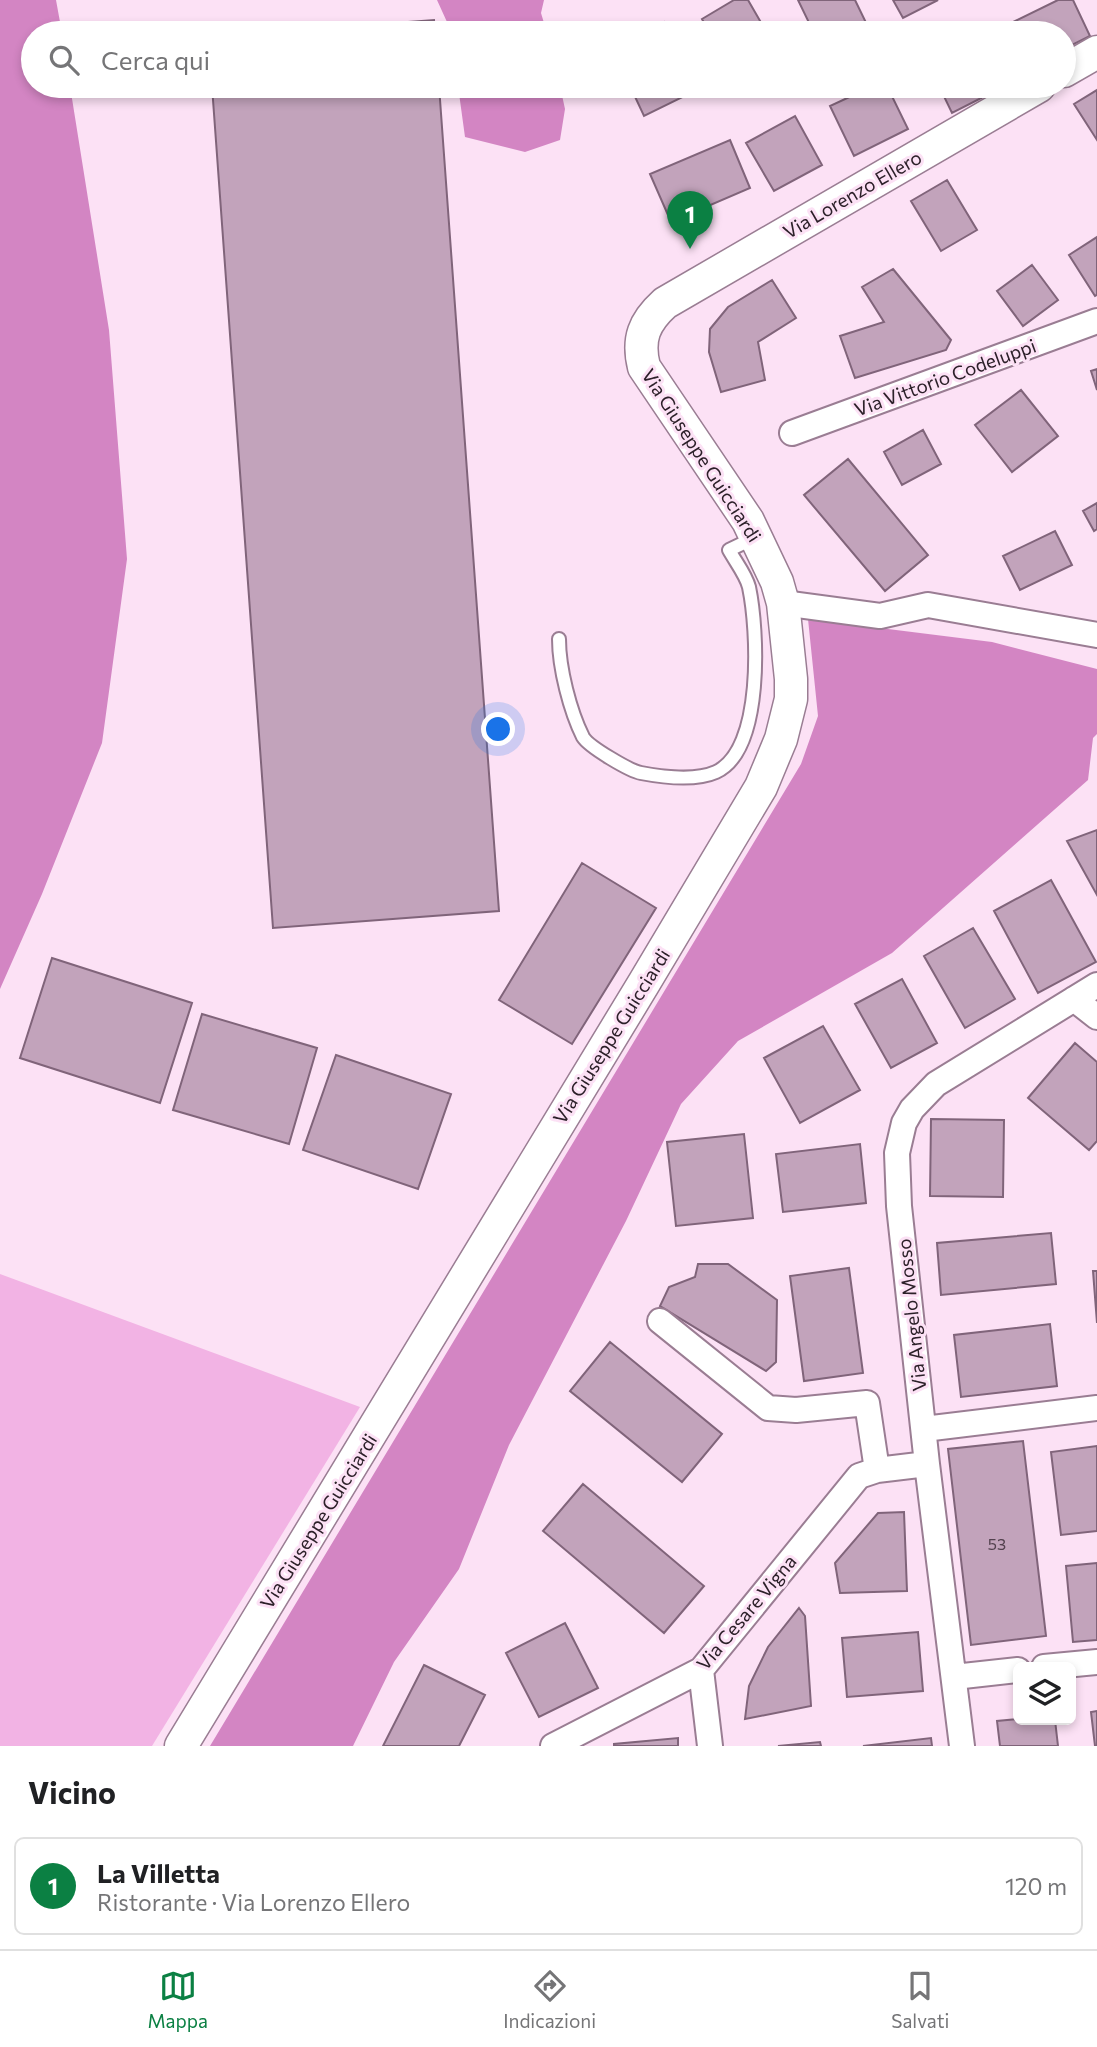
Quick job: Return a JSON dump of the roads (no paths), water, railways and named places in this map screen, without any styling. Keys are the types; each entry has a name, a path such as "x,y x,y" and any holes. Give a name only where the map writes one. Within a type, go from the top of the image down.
{"street":[{"path":"1076,64 1097,52"},
{"name":"Via Lorenzo Ellero","path":"665,303 1018,98"},
{"name":"Via Giuseppe Guicciardi","path":"181,1746 464,1284 528,1170 761,787 777,750 791,699 789,646 783,603 756,537 644,367 640,339 645,326 665,303"},
{"name":"Via Vittorio Codeluppi","path":"793,433 1097,321"},
{"path":"783,603 880,616 928,606 1097,635"},
{"name":"Via Angelo Mosso","path":"962,1746 927,1464 898,1188 897,1153 904,1124 912,1109 936,1084 1097,985"},
{"path":"1074,999 1097,1017"},
{"path":"660,1321 768,1408 796,1410 867,1403 877,1470 927,1464"},
{"path":"924,1430 1097,1408"},
{"name":"Via Cesare Vigna","path":"553,1746 701,1670 859,1476 877,1470"},
{"path":"1076,1664 1097,1662"},
{"path":"701,1670 710,1746"},
{"path":"954,1677 1013,1671"}],"lane":[{"path":"558,639 560,666 584,739 639,773 682,777 716,772 734,756 752,718 755,648 749,584 729,550 756,537"}],"place":[{"name":"La Villetta","path":"690,249"}]}
